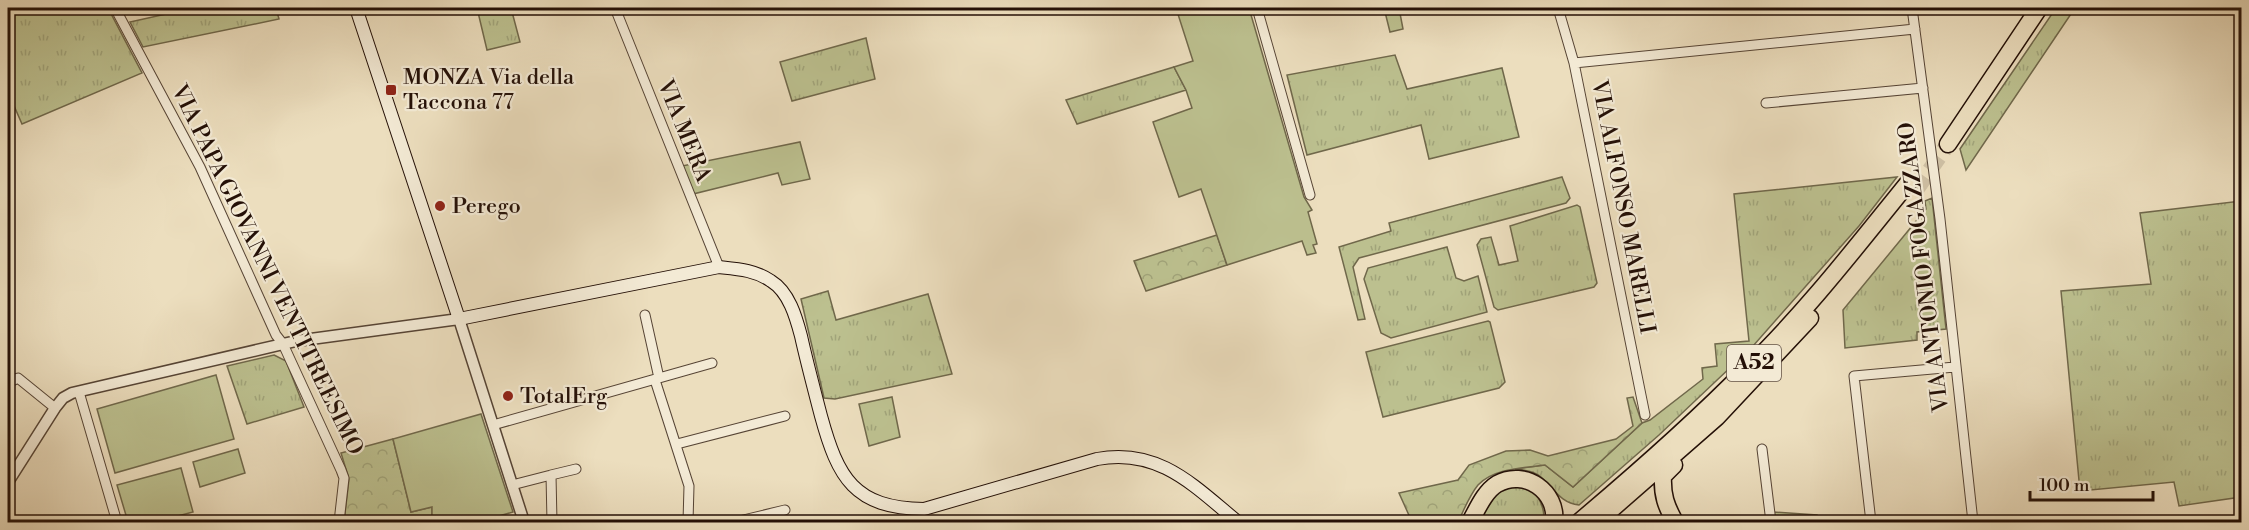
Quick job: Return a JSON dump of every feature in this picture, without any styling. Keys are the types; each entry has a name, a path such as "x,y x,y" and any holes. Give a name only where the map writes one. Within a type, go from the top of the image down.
{"highway":[{"path":"2026,8 1943,141 2039,8"},
{"name":"A52","path":"1579,522 1660,453 1749,368 1831,280 1912,187 1867,252 1791,340 1717,417 1596,522"},
{"path":"1675,522 1664,503 1663,476 1716,427 1717,417"},
{"path":"1470,522 1487,493 1495,485 1507,480 1518,479 1539,486 1548,495 1553,503 1554,522"}],"main road":[{"path":"356,8 459,319 719,267 750,271 779,287 787,299 796,318 829,446 841,472 861,493 872,500 902,509 924,509 1097,459 1126,456 1167,467 1192,483 1238,522"}],"street":[{"name":"VIA MERA","path":"615,8 719,267"},
{"path":"1257,8 1310,195"},
{"name":"VIA ALFONSO MARELLI","path":"1558,8 1574,63 1645,416"},
{"name":"VIA ANTONIO FOGAZZARO","path":"1912,8 1940,219 1973,522"},
{"name":"VIA PAPA GIOVANNI VENTITREESIMO","path":"119,9 200,167 276,335 283,344 343,475 339,522"},
{"path":"1574,63 1915,29"},
{"path":"1766,103 1923,88"},
{"path":"645,315 657,379 689,486 688,522"},
{"path":"8,483 11,470 55,408 63,398 79,392 283,344 459,319 524,522"},
{"path":"493,425 712,363"},
{"path":"1871,522 1854,376 1955,367"},
{"path":"8,383 18,378 55,408"},
{"path":"79,392 117,522"},
{"path":"677,444 785,416"},
{"path":"1762,450 1771,522"},
{"path":"512,485 576,469"},
{"path":"551,475 552,522"},
{"path":"735,522 785,510"}],"green space":[{"path":"8,8 108,8 142,73 22,124 8,92"},
{"path":"193,8 276,8 279,19 143,47 130,22"},
{"path":"477,8 511,8 520,42 487,50"},
{"path":"1176,8 1249,8 1304,197 1312,210 1308,212 1317,244 1313,245 1316,253 1307,255 1302,241 1227,265 1201,189 1179,197 1153,122 1192,108 1174,67 1193,61"},
{"path":"1384,8 1399,8 1403,29 1390,32"},
{"path":"2056,8 2075,8 1966,170 1960,149"},
{"path":"866,38 875,79 792,101 780,62"},
{"path":"1395,55 1407,89 1502,68 1519,137 1429,159 1421,125 1307,155 1287,75"},
{"path":"1174,67 1186,90 1077,124 1066,100"},
{"path":"800,142 810,179 782,185 778,173 693,194 682,166"},
{"path":"1562,177 1570,198 1566,203 1359,258 1353,267 1365,319 1358,320 1339,247 1391,231 1389,223"},
{"path":"1897,177 1859,226 1753,346 1659,435 1579,505 1562,498 1538,475 1515,469 1545,465 1573,487 1642,423 1650,420 1703,379 1702,368 1717,366 1715,344 1749,341 1734,194"},
{"path":"1932,198 1946,329 1917,332 1917,340 1845,348 1843,310 1926,209 1925,201"},
{"path":"2241,201 2241,497 2179,506 2174,482 2080,491 2061,291 2151,284 2140,213"},
{"path":"1577,205 1580,207 1597,283 1594,287 1498,310 1494,307 1477,245 1481,239 1491,237 1499,265 1518,261 1510,226"},
{"path":"1217,235 1227,265 1146,291 1134,261"},
{"path":"1447,247 1456,278 1464,281 1478,276 1487,312 1391,338 1381,333 1364,279 1368,268"},
{"path":"828,291 836,320 928,294 952,374 835,399 824,398 801,299"},
{"path":"1488,321 1505,382 1499,388 1383,417 1366,352"},
{"path":"274,355 286,361 304,407 247,424 227,366"},
{"path":"216,375 234,439 115,473 97,409"},
{"path":"892,397 900,437 869,446 859,404"},
{"path":"1633,397 1642,423 1573,487 1545,465 1510,470 1492,475 1478,485 1458,522 1412,522 1399,493 1458,480 1469,465 1506,451 1530,450 1548,456 1616,439 1633,426 1627,398"},
{"path":"481,414 513,512 478,522 432,522 432,507 411,512 393,439"},
{"path":"393,439 411,512 432,507 432,522 344,522 349,479 341,453"},
{"path":"238,449 245,473 200,487 193,462"},
{"path":"181,468 193,512 155,522 128,522 117,485"},
{"path":"1506,485 1520,486 1535,493 1542,507 1543,522 1477,522 1490,499"},
{"path":"1773,512 1817,515 1818,522 1778,522 1777,519 1773,520"}],"tunnel":[{"path":"1916,190 1948,144"}],"place":[{"name":"MONZA Via della Taccona 77","path":"391,90"},
{"name":"Perego","path":"440,206"},
{"name":"TotalErg","path":"508,396"}]}
